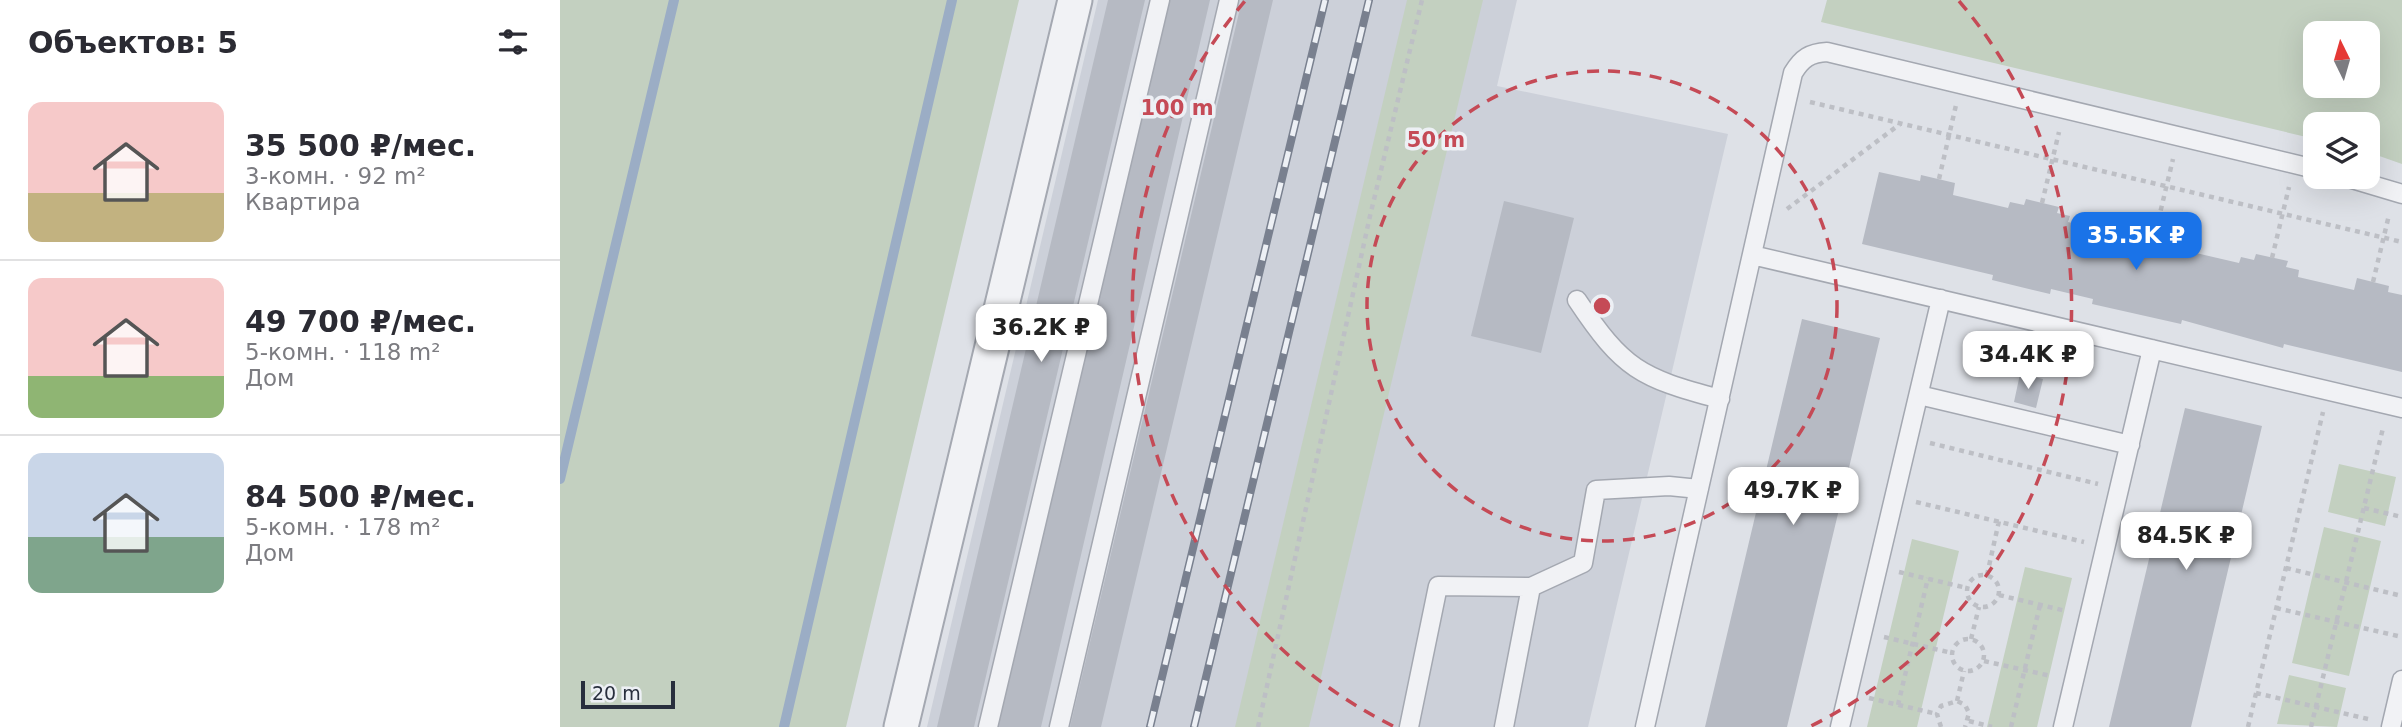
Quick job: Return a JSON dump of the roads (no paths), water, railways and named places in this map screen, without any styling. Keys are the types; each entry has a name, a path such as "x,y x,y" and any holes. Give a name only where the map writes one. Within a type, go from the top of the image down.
{"street":[{"path":"901,727 1075,0"}],"lane":[{"path":"988,727 1160,0"},
{"path":"1059,727 1229,0"},
{"path":"1645,727 1793,73 1801,61 1813,53 1827,52 2303,166"},
{"path":"2380,187 2398,192"},
{"path":"1752,255 2395,406"},
{"path":"1840,727 1941,299"},
{"path":"1577,300 1604,342 1637,371 1669,385 1720,399"},
{"path":"2063,727 2152,349"},
{"path":"1919,395 2130,445"},
{"path":"1409,727 1438,586 1531,587 1583,563 1596,490 1657,486 1699,489"},
{"path":"1504,727 1531,587"},
{"path":"2391,726 2402,680"}],"waterway":[{"path":"560,479 674,0"},
{"path":"784,727 952,0"}],"railway":[{"path":"1150,727 1325,0"},
{"path":"1194,727 1369,0"}]}
